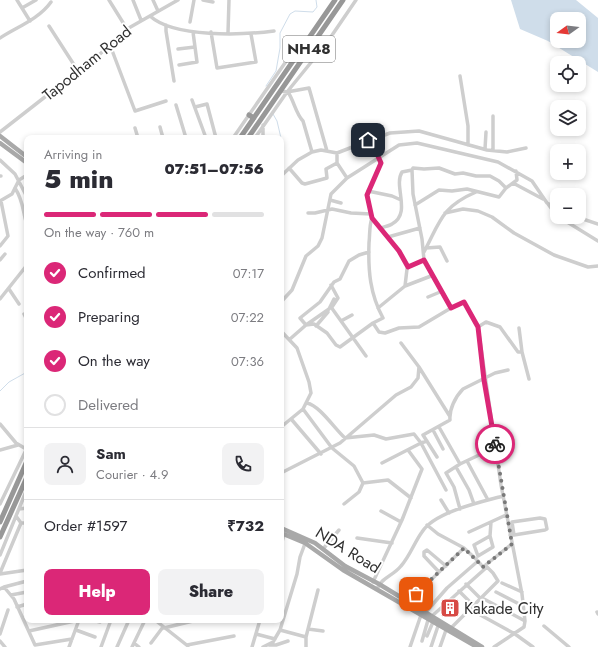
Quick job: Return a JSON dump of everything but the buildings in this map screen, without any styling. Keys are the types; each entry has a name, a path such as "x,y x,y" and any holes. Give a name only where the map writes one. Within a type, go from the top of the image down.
{"highway":[{"name":"NH48","path":"242,135 252,116 261,108 335,0"},
{"name":"NH48","path":"250,135 343,0"},
{"path":"0,522 24,468"},
{"path":"0,537 24,484"}],"main road":[{"path":"0,136 24,155"},
{"path":"0,143 24,161"},
{"name":"NDA Road","path":"284,530 323,549 339,562 373,584"},
{"name":"NDA Road","path":"284,535 306,541 337,566 408,602 423,614"},
{"name":"NDA Road","path":"378,586 431,619 451,628 482,647"},
{"name":"NDA Road","path":"431,619 438,626 477,647"}],"street":[{"path":"17,0 30,21"},
{"path":"22,8 36,0"},
{"path":"109,0 127,29"},
{"path":"133,0 142,20"},
{"path":"153,0 158,12"},
{"name":"Tapodham Road","path":"0,132 78,71 127,29 178,0"},
{"path":"190,22 194,0"},
{"path":"203,0 213,2"},
{"path":"228,33 229,0"},
{"path":"257,135 287,92 326,44 356,0"},
{"path":"0,38 18,26 30,21 51,2"},
{"path":"150,16 166,25 193,32 251,34 274,31"},
{"path":"166,25 174,81"},
{"path":"49,26 78,71"},
{"path":"179,65 197,62 193,32"},
{"path":"211,32 217,68 256,62 251,34"},
{"path":"110,44 135,111 166,101"},
{"path":"178,49 195,47"},
{"path":"236,135 252,116 263,95 287,60 295,57"},
{"path":"460,76 468,144"},
{"path":"280,91 287,92 309,88 327,151"},
{"path":"287,92 292,99 300,118 304,121 312,152"},
{"path":"192,100 205,135"},
{"path":"195,107 207,104 215,135"},
{"path":"176,105 185,135"},
{"path":"493,116 493,150"},
{"path":"259,121 263,126 263,135"},
{"path":"160,127 162,135"},
{"path":"135,128 137,135"},
{"path":"284,173 298,160 312,152 327,151 337,153 368,140 390,133 419,131 485,149 507,152 526,148"},
{"path":"485,149 486,132"},
{"path":"306,325 310,324 316,326 327,333 338,346 383,318 369,281 371,216 368,191 381,163 379,156 368,140"},
{"path":"284,299 292,290 306,256 318,246 322,238 331,194 347,178 379,156 399,145 417,143 498,162 532,181 550,207"},
{"path":"337,153 337,163 347,178"},
{"path":"0,160 10,168 19,180 24,191"},
{"path":"289,168 303,184 327,178 326,169 337,163"},
{"path":"380,228 393,224 400,214 401,200 399,176 402,172 412,170 414,168 439,168 455,174 463,173 476,176 490,176 499,181 506,188"},
{"path":"412,170 413,194 420,228 424,260 440,292 451,308"},
{"path":"415,205 439,190 452,192 467,189 499,197 506,188 517,180 516,171"},
{"path":"0,246 8,236 1,201 12,194 19,180 24,177"},
{"path":"513,183 550,204"},
{"path":"15,188 23,202 22,210 24,216"},
{"path":"368,191 392,196 401,200"},
{"path":"424,252 436,226 445,213 463,198 476,192"},
{"path":"330,200 341,203"},
{"path":"308,213 332,209 371,216 388,237 408,267 405,286"},
{"path":"445,213 463,209 478,211 492,217 514,233 554,254 588,267 598,266"},
{"path":"586,220 598,224"},
{"path":"571,224 598,241"},
{"path":"388,237 420,228"},
{"path":"426,248 440,247 447,261"},
{"path":"306,325 300,318 320,302 331,285 340,279 349,261 360,254 369,252"},
{"path":"0,260 5,254"},
{"path":"408,267 424,260"},
{"path":"0,299 24,269"},
{"path":"378,308 405,286 432,276"},
{"path":"316,326 338,298 331,285"},
{"path":"8,290 19,304"},
{"path":"428,297 440,292"},
{"path":"290,339 306,325 329,309 334,299"},
{"path":"373,323 379,332 385,333 399,328 419,327 464,302 478,327 484,380 506,515 512,535"},
{"path":"332,307 366,356"},
{"path":"341,321 352,315"},
{"path":"478,327 486,322 500,327 518,352 522,352"},
{"path":"519,328 522,352 529,379"},
{"path":"284,334 297,348 310,382 311,393 303,409 292,420 284,425"},
{"path":"401,343 419,367 449,415"},
{"path":"284,472 340,443 396,395 411,387 418,378 419,367"},
{"path":"437,457 424,435 450,420 449,415 463,389 484,380 495,373 508,370"},
{"path":"307,403 320,409 328,421 345,438 374,436 386,439 414,434 422,443 446,490"},
{"path":"303,409 332,448 354,466 363,483"},
{"path":"292,420 321,454"},
{"path":"0,424 12,440 24,447"},
{"path":"439,427 460,464"},
{"path":"433,430 443,449"},
{"path":"382,463 427,441"},
{"path":"0,450 19,445"},
{"path":"460,509 454,487 446,473 460,464 496,447"},
{"path":"373,584 402,522 422,469 408,450"},
{"path":"0,504 24,454"},
{"path":"467,461 488,500"},
{"path":"456,467 469,490 474,504"},
{"path":"363,483 388,480 411,498"},
{"path":"344,504 359,492 363,483"},
{"path":"378,586 401,567 422,530 427,525 437,518 460,509 503,496"},
{"path":"0,555 24,498"},
{"path":"441,500 449,514"},
{"path":"19,509 24,508"},
{"path":"381,511 402,522"},
{"path":"469,532 506,515"},
{"path":"0,574 21,523 16,516"},
{"path":"494,647 524,627 525,621 522,592 512,544 512,535 512,522 540,518 545,519 547,529 545,530 512,535"},
{"path":"490,536 474,545 478,556 493,546 490,536 491,522"},
{"path":"427,525 438,534 464,548 483,567 512,544"},
{"path":"323,549 339,530"},
{"path":"357,538 392,543"},
{"path":"284,617 297,574 300,557 306,541"},
{"path":"408,602 464,548"},
{"path":"439,572 424,556 424,552 427,550 446,566"},
{"path":"410,647 423,614 447,588 478,561"},
{"path":"422,640 431,619 466,584 485,567 494,572 498,581 482,599 451,628"},
{"path":"0,574 24,570"},
{"path":"416,580 424,586"},
{"path":"2,588 24,581"},
{"path":"502,583 522,592"},
{"path":"466,584 482,599 525,621"},
{"path":"2,588 11,595 24,621"},
{"path":"306,647 306,637 318,590"},
{"path":"459,591 474,606"},
{"path":"496,592 523,606"},
{"path":"11,595 24,593"},
{"path":"17,607 24,605"},
{"path":"0,634 8,610"},
{"path":"475,612 515,634 533,647"},
{"path":"427,636 431,619"},
{"path":"25,623 35,645 72,639"},
{"path":"29,631 65,623"},
{"path":"69,647 78,623"},
{"path":"101,647 111,623"},
{"path":"117,647 128,623"},
{"path":"139,647 133,645 144,623"},
{"path":"158,623 188,646 234,636"},
{"path":"151,643 163,628 184,623"},
{"path":"252,647 259,623"},
{"path":"268,645 275,638 282,623"},
{"path":"431,647 438,626"},
{"path":"544,626 569,647"},
{"path":"308,629 323,631"},
{"path":"76,630 95,637"},
{"path":"280,630 306,637"},
{"path":"440,647 446,630"},
{"path":"256,634 275,638"},
{"path":"0,641 4,647"},
{"path":"263,647 288,642"}],"water":[{"path":"511,0 576,0 598,18 598,72 586,65 586,56 572,56 559,48 586,48 586,12 550,12 550,42 520,29"}],"waterway":[{"path":"266,86 276,71 280,48 280,33 290,14 295,11 313,12 317,7 316,0"},
{"path":"273,114 277,121 280,135"},
{"path":"0,391 9,382 24,374"}],"way so far":[{"path":"416,594 464,548 483,567 512,544 507,523 495,444"}],"place":[{"name":"Kakade City","path":"450,608"}],"route":[{"path":"368,140 373,145 381,163 369,187 367,195 372,218 399,251 408,267 424,260 440,292 451,308 464,302 478,327 488,408 495,444"}]}
